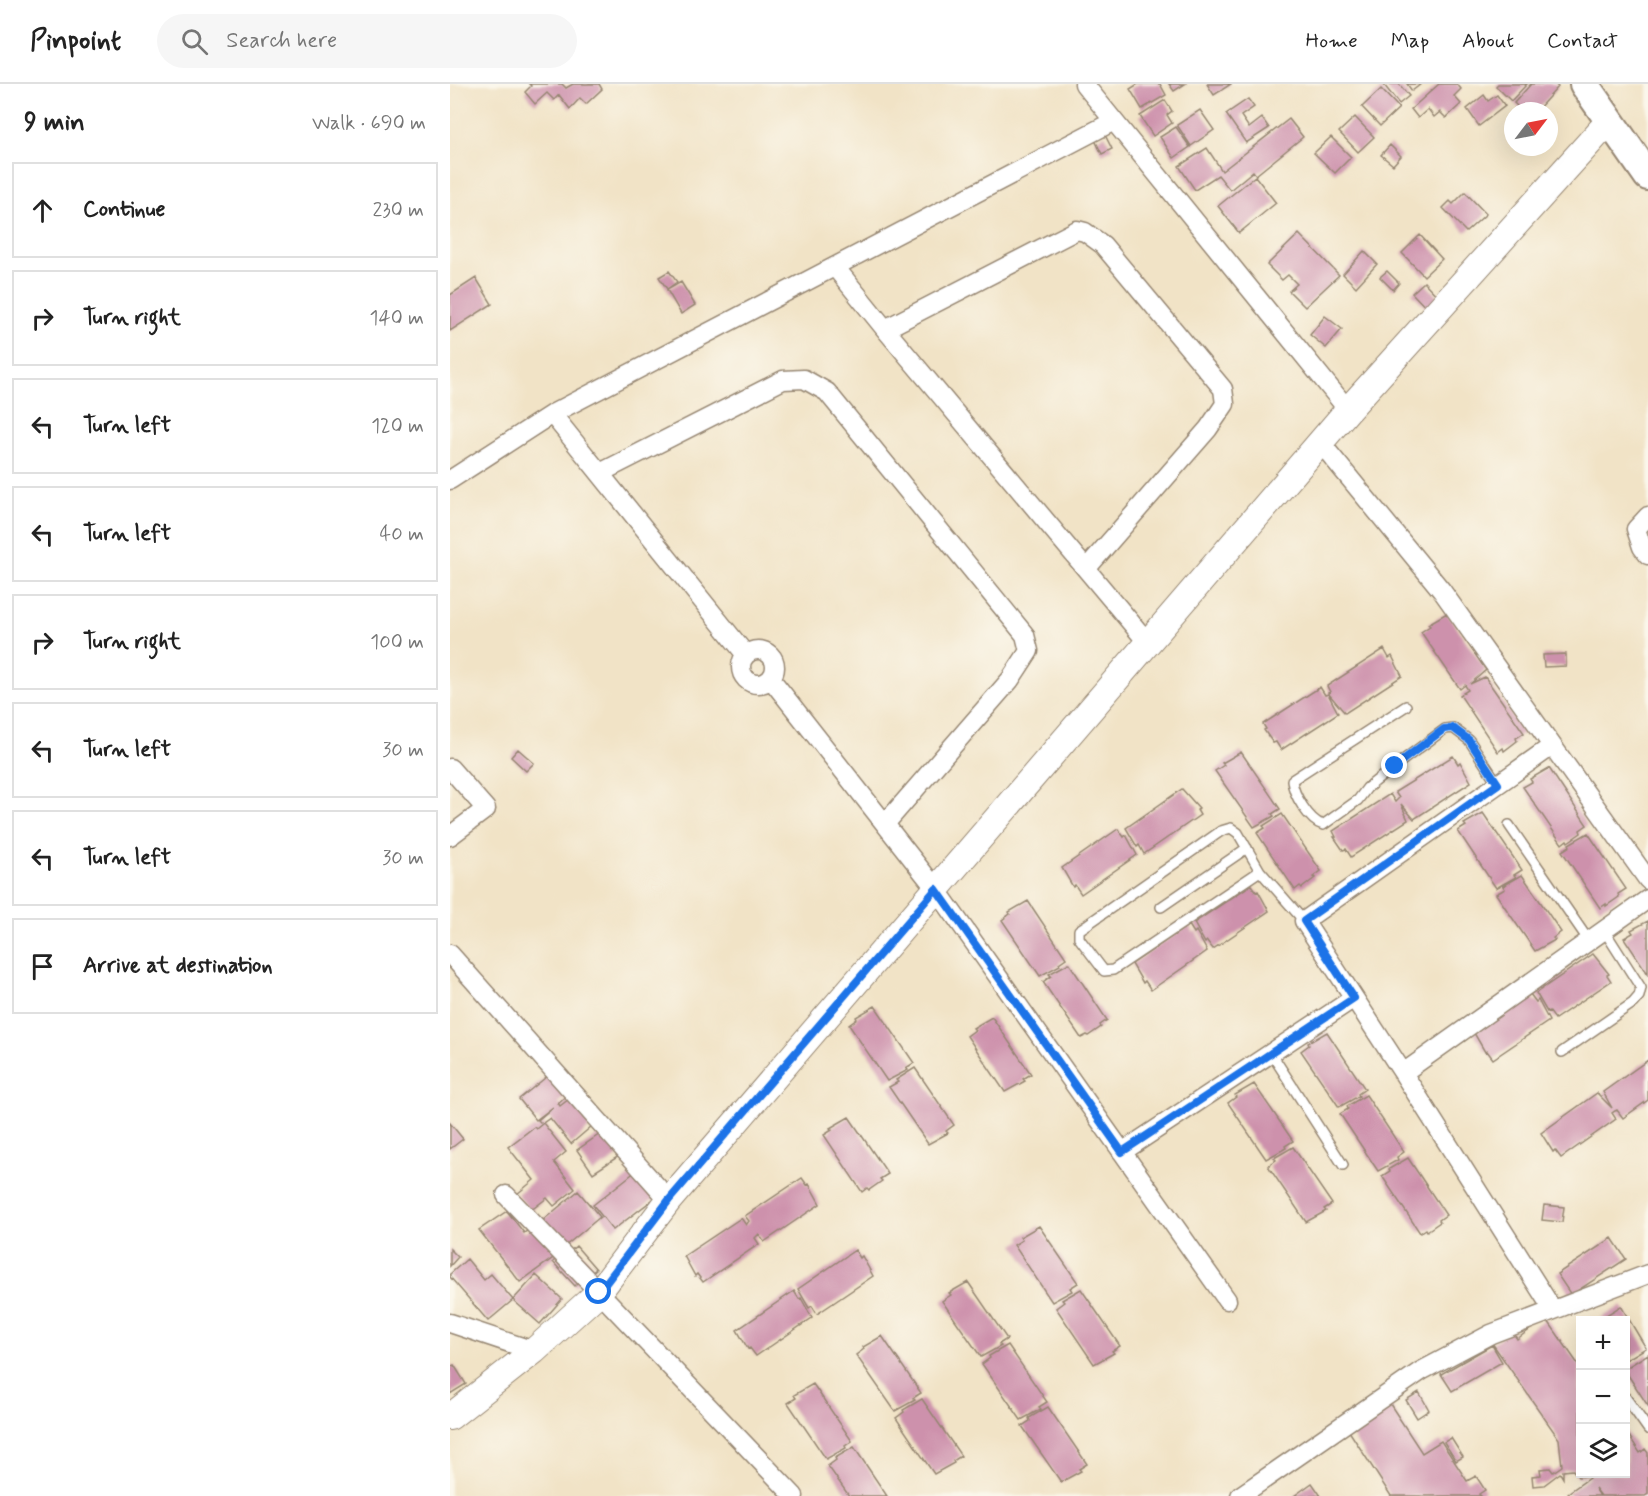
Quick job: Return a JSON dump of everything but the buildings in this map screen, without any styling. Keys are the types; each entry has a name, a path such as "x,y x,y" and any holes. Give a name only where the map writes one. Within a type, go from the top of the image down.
{"main road":[{"path":"1584,84 1648,176"}],"street":[{"path":"1084,84 1348,410"},
{"path":"450,480 552,414 1114,121"},
{"path":"450,1417 534,1351 599,1292 669,1200 1320,442 1609,121"},
{"path":"885,329 1077,230 1085,232 1103,245 1223,389 1225,404 1208,429 1086,569"},
{"path":"835,267 1148,643"},
{"path":"600,473 783,380 804,379 827,392 1025,635 1029,651 1010,680 885,824"},
{"path":"552,414 746,655 742,663 742,671 746,679 754,684 763,684 771,679 936,889 1227,1300"},
{"path":"1320,442 1442,591 1648,880"},
{"path":"1648,516 1636,529 1642,547 1648,555"},
{"path":"1552,746 1304,921 1553,1310"},
{"path":"450,768 486,809 450,836"},
{"path":"1403,1073 1648,899"},
{"path":"450,954 669,1200"},
{"path":"1122,1152 1354,998"},
{"path":"506,1195 794,1496"},
{"path":"1240,1496 1421,1371 1491,1334 1648,1274"},
{"path":"450,1323 534,1351"}],"lane":[{"path":"1406,706 1292,780 1298,800 1317,823 1323,825 1358,800 1367,788 1444,729 1453,728 1469,740 1498,784"},
{"path":"1509,825 1641,988 1639,996 1633,1003 1562,1052"},
{"path":"1260,871 1113,970 1104,971 1079,938 1079,930 1221,831 1231,828 1238,833 1260,871 1304,921"},
{"path":"1161,907 1247,848"},
{"path":"1271,1053 1342,1165"},
{"path":"1630,1404 1648,1429"}],"route":[{"path":"599,1292 669,1200 936,889 1122,1152 1354,998 1304,921 1498,784 1469,740 1453,728 1444,729 1395,766"}]}
